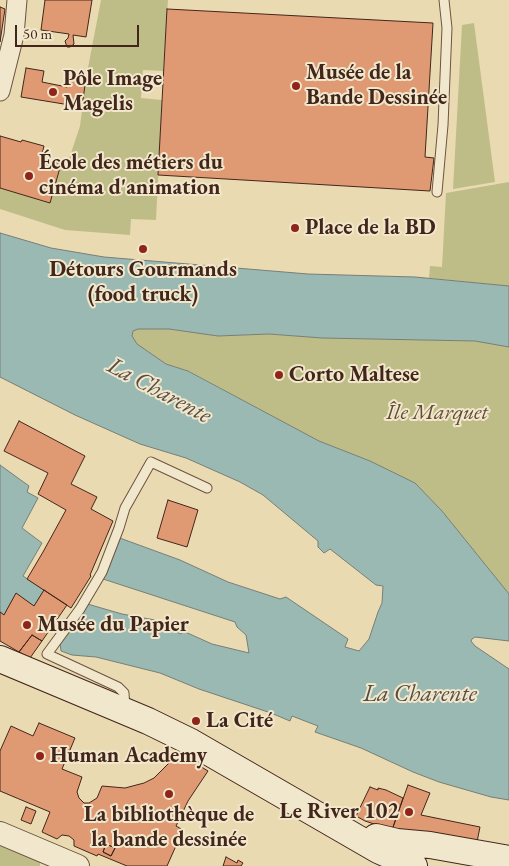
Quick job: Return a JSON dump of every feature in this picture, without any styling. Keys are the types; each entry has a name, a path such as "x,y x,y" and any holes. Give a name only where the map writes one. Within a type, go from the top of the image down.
{"main road":[{"path":"0,659 124,711 191,742 378,850 414,866"},
{"path":"334,825 397,842 430,845 449,861 509,859"}],"street":[{"path":"1,82 14,35 17,0"},
{"path":"0,833 78,866"}],"lane":[{"path":"437,192 444,105 447,28 444,0"},
{"path":"124,711 124,693 118,687 47,654 80,609 102,572 125,508 150,462 207,488"}],"green space":[{"path":"101,0 168,0 163,71 143,70 141,98 162,100 156,220 131,219 130,235 65,230 0,209 0,188 50,203 61,164 67,165 80,126 86,78"},
{"path":"474,23 495,182 453,189 462,25"},
{"path":"509,182 509,286 429,278 430,266 442,267 446,193"},
{"name":"Île Marquet","path":"137,329 169,329 218,336 269,334 322,338 475,341 509,347 509,594 442,511 415,483 370,461 319,441 189,371 166,364 137,344 132,336 133,331"},
{"path":"0,845 40,862 40,866 0,866"}],"water":[{"name":"La Charente","path":"0,233 51,248 104,257 308,274 415,277 509,286 509,347 475,341 322,338 269,334 218,336 169,329 138,329 133,331 132,336 137,344 166,364 188,371 319,441 370,461 415,483 442,511 509,594 509,641 475,637 471,641 475,646 509,669 509,800 491,797 439,782 413,772 361,748 315,732 318,726 292,716 290,721 199,689 160,673 96,657 72,655 61,651 60,643 84,603 122,614 166,622 176,627 174,631 181,634 183,631 212,644 249,653 246,635 237,627 235,622 100,578 117,537 180,560 228,582 280,599 286,597 348,639 345,647 359,651 369,639 382,603 383,586 376,585 330,549 324,553 318,547 318,541 263,495 240,482 186,458 140,444 75,415 0,377"},
{"path":"0,465 29,486 27,492 38,498 22,528 42,543 23,576 44,590 34,606 16,594 4,615 0,612"}],"building":[{"path":"45,0 92,0 86,37 73,35 74,44 67,47 65,41 69,34 41,30"},
{"path":"0,7 5,9 0,42"},
{"name":"Musée de la Bande Dessinée","path":"167,9 433,23 425,157 434,158 430,191 158,175"},
{"name":"Pôle Image Magelis","path":"26,68 44,71 42,82 67,87 69,75 86,78 82,107 21,97"},
{"name":"École des métiers du cinéma d'animation","path":"0,136 44,146 41,158 61,164 50,203 0,188"},
{"path":"19,421 85,456 71,484 97,497 91,509 113,521 91,576 71,608 27,579 66,510 38,494 48,473 4,451"},
{"path":"168,500 198,510 187,547 157,538"},
{"name":"Musée du Papier","path":"44,590 67,605 42,641 32,635 19,652 0,641 0,612 4,615 16,593 34,606"},
{"path":"32,635 42,641 30,658 19,652"},
{"path":"39,723 75,738 62,769 82,777 77,792 79,798 84,803 89,803 97,798 102,786 125,788 154,778 177,752 208,771 188,801 176,826 183,830 167,866 127,866 74,846 74,840 69,836 62,835 57,839 42,832 50,812 0,791 0,751 11,726 33,736","holes":["106,844 115,848 111,856 103,852"]},
{"path":"408,785 430,793 421,815 480,827 477,842 392,830"},
{"path":"370,787 386,790 403,798 392,830 356,816"},
{"path":"26,807 36,811 31,824 21,820"},
{"path":"106,844 115,848 111,856 103,852"},
{"path":"226,857 237,863 238,860 243,863 241,866 223,866"}],"place":[{"name":"Musée de la Bande Dessinée","path":"296,86"},
{"name":"Pôle Image Magelis","path":"53,92"},
{"name":"École des métiers du cinéma d'animation","path":"29,176"},
{"name":"Place de la BD","path":"295,228"},
{"name":"Détours Gourmands (food truck)","path":"143,249"},
{"name":"Corto Maltese","path":"279,375"},
{"name":"Musée du Papier","path":"27,625"},
{"name":"La Cité","path":"196,721"},
{"name":"Human Academy","path":"40,756"},
{"name":"La bibliothèque de la bande dessinée","path":"169,794"},
{"name":"Le River 102","path":"409,812"}]}
